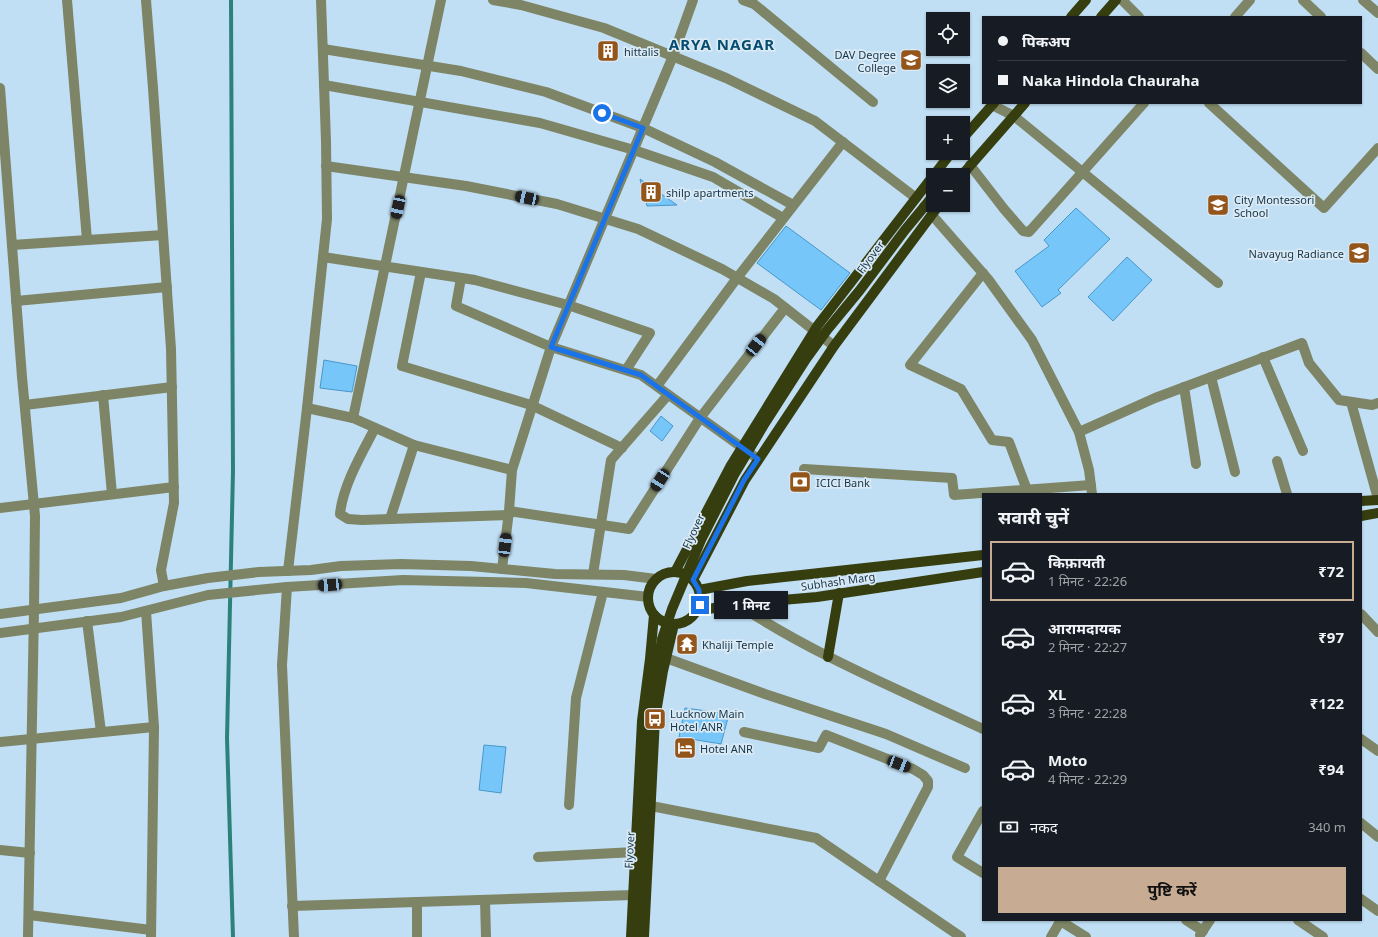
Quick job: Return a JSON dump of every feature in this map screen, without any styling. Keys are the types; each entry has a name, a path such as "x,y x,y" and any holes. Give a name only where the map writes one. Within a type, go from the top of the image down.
{"main road":[{"path":"1072,16 1086,0"},
{"path":"1102,16 1116,0"},
{"path":"970,130 993,104"},
{"path":"968,168 1024,104"},
{"path":"675,572 730,467 814,331 926,186"},
{"name":"Flyover","path":"637,937 650,710 662,639 672,609 701,540 734,475 765,423 819,342 926,205"},
{"path":"693,580 744,480 834,346 934,212"},
{"path":"1362,501 1378,499"},
{"path":"1362,516 1378,513"},
{"path":"699,590 747,581 982,555"},
{"path":"668,572 681,572 693,580 699,590 700,605 691,618 683,623 674,624 660,620 654,615 648,604 648,597 652,584 656,579 668,572"},
{"name":"Subhash Marg","path":"696,611 737,604 839,593 982,572"},
{"path":"828,657 839,593"},
{"path":"631,937 642,721 654,615"},
{"path":"644,937 655,719 663,671 674,624"}],"street":[{"path":"67,0 87,240"},
{"path":"146,0 171,349 174,503 161,570 164,586"},
{"path":"288,571 327,219 321,0"},
{"path":"354,418 385,266 421,102 441,0"},
{"path":"493,0 521,5 604,28 726,78 815,121 916,198"},
{"path":"502,569 509,513 512,470 531,406 551,347 673,56 693,0"},
{"path":"743,0 754,4 873,102"},
{"path":"1122,0 1138,16"},
{"path":"1236,16 1250,0"},
{"path":"1303,0 1320,16"},
{"path":"1366,1 1378,13"},
{"path":"322,49 461,71 546,92 643,128 715,162 793,205"},
{"path":"1362,54 1378,69"},
{"path":"324,85 540,123 634,150 713,176 783,218"},
{"path":"0,88 3,173 12,245 34,503 34,628 28,937"},
{"path":"993,104 1014,116 1218,283"},
{"path":"970,178 1004,209 1023,231 1031,231 1143,104"},
{"path":"1210,104 1324,208 1378,148"},
{"path":"656,386 737,278 843,142"},
{"path":"326,166 466,186 550,203 638,229 722,269 774,299 834,346"},
{"path":"932,215 983,273 1032,340 1079,432 1089,470 1092,490 1027,490 983,493"},
{"path":"12,245 163,235"},
{"path":"323,257 475,280 568,305 650,333 626,370"},
{"path":"421,272 402,366 531,406 622,448"},
{"path":"983,273 910,365 961,389 992,440 1008,442 1027,490"},
{"path":"461,278 456,306 551,347 641,375 758,459"},
{"path":"16,301 167,287"},
{"path":"375,428 348,483 341,502 340,514 348,519 390,519 509,513 629,529 700,418 785,308"},
{"path":"1079,432 1155,398 1302,343 1308,363 1340,400 1372,405 1378,403"},
{"path":"1263,357 1303,450"},
{"path":"1211,377 1235,472"},
{"path":"25,405 172,387"},
{"path":"1184,387 1196,464"},
{"path":"104,395 112,494"},
{"path":"593,574 611,460 668,395"},
{"path":"1351,402 1378,499"},
{"path":"307,408 354,418 414,445 512,470"},
{"path":"390,519 414,445"},
{"path":"1277,461 1287,493"},
{"path":"804,469 952,478 954,495 982,493"},
{"path":"0,508 174,487"},
{"path":"0,614 121,598 164,586 208,578 259,572 311,570 341,566 401,564 471,566 555,574 624,575 656,579"},
{"path":"0,633 121,617 208,594 287,587 403,580 526,583 648,597"},
{"path":"287,587 282,665 294,937"},
{"path":"569,805 576,698 603,592"},
{"path":"737,604 755,616 828,657 982,729"},
{"path":"29,916 151,933 154,727 146,611"},
{"path":"1362,615 1378,632"},
{"path":"87,621 101,732"},
{"path":"666,658 765,694 886,734 965,768"},
{"path":"0,742 154,727"},
{"path":"744,732 819,748 826,735 913,769 924,775 928,781 928,787 879,881"},
{"path":"1362,740 1378,752"},
{"path":"651,806 816,838 961,937"},
{"path":"982,813 957,857 982,872"},
{"path":"1362,824 1378,837"},
{"path":"0,850 30,854"},
{"path":"538,857 635,852"},
{"path":"292,906 633,895"},
{"path":"485,900 486,937"},
{"path":"1362,900 1378,911"},
{"path":"417,902 417,937"},
{"path":"1051,937 1059,921"},
{"path":"1062,921 1086,937"},
{"path":"1187,921 1201,934 1209,921"},
{"path":"1299,921 1317,935"}],"building":[{"name":"shilp apartments","path":"640,179 677,205 647,206"},
{"path":"1076,208 1110,239 1058,290 1061,293 1042,307 1015,271 1049,246 1044,240"},
{"path":"786,226 850,273 821,310 757,263"},
{"path":"1127,257 1152,280 1113,321 1088,297"},
{"path":"324,360 357,366 352,392 320,388"},
{"path":"661,416 673,426 662,441 650,431"},
{"path":"685,708 729,714 721,744 679,737"},
{"path":"484,745 506,747 501,793 479,790"}],"waterway":[{"path":"231,0 233,471 227,738 233,937"}],"place":[{"name":"hittalis","path":"608,51"},
{"name":"DAV Degree College","path":"911,60"},
{"name":"shilp apartments","path":"651,192"},
{"name":"City Montessori School","path":"1218,205"},
{"name":"Navayug Radiance","path":"1359,253"},
{"name":"ICICI Bank","path":"800,482"},
{"name":"Khaliji Temple","path":"687,644"},
{"name":"Lucknow Main Hotel ANR","path":"655,719"},
{"name":"Hotel ANR","path":"685,748"}],"district":[{"name":"ARYA NAGAR","path":"722,44"}],"route":[{"path":"602,113 643,128 551,347 641,375 758,459 744,480 693,580 699,590 700,605"}]}
